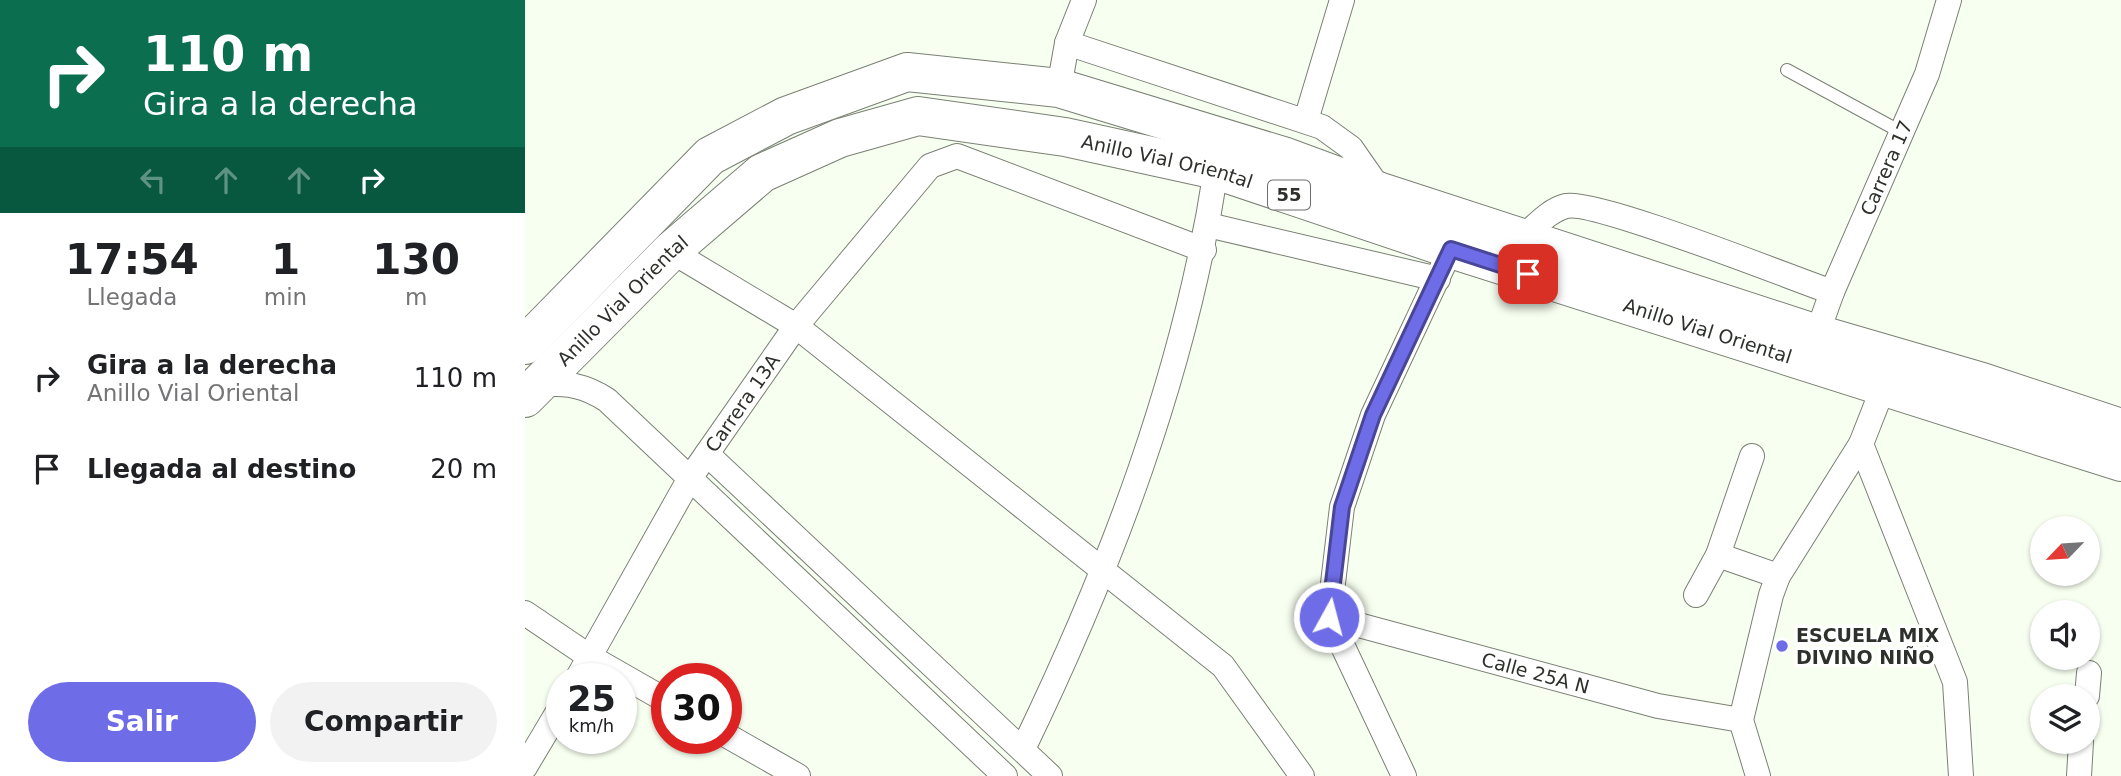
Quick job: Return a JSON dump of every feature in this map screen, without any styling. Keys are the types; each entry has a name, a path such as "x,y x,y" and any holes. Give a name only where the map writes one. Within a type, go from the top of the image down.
{"highway":[{"name":"Anillo Vial Oriental","path":"525,345 710,156 786,116 907,72 1059,88 1274,153 1381,192 1522,238 2121,428"},
{"name":"Anillo Vial Oriental","path":"532,391 671,251 762,173 840,138 918,116 1065,137 1216,170 1445,264 1883,388 2121,461"}],"street":[{"path":"1059,88 1067,43 1084,0"},
{"path":"1306,120 1342,0"},
{"name":"Carrera 17","path":"1818,334 1832,292 1927,74 1949,0"},
{"path":"1067,43 1322,127 1351,148 1381,192"},
{"name":"Carrera 13A","path":"586,663 689,478 796,326 930,166 957,156 1204,250"},
{"path":"1023,749 1062,668 1102,571 1176,366 1204,250 1216,170"},
{"path":"1522,238 1551,213 1567,206 1590,209 1654,228 1832,292"},
{"path":"1207,225 1445,264 1373,415 1342,507 1329,617 1404,776"},
{"path":"671,251 796,326 1223,666 1302,776"},
{"path":"532,391 574,384 589,388 607,401 1005,776"},
{"path":"1758,776 1741,720 1778,576 1861,444 1883,388"},
{"path":"1861,444 1955,682 1961,776"},
{"path":"707,454 1050,776"},
{"path":"1696,595 1719,555 1752,456"},
{"path":"1719,555 1778,576"},
{"path":"525,613 590,657 651,692"},
{"name":"Calle 25A N","path":"1329,617 1658,706 1741,720"},
{"path":"525,766 546,731"},
{"path":"742,744 798,776"},
{"path":"2078,776 2080,754"}],"lane":[{"path":"1787,70 1901,132"}],"place":[{"name":"ESCUELA MIX DIVINO NIÑO","path":"1782,646"}],"route":[{"path":"1329,617 1342,507 1373,415 1451,249 1528,274"}]}
